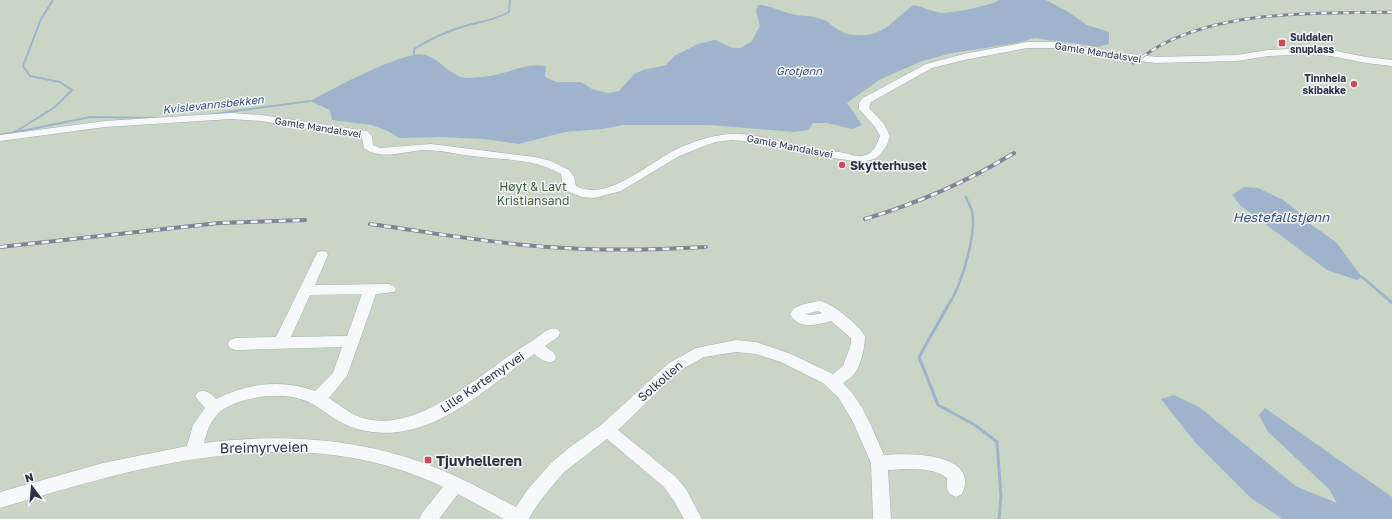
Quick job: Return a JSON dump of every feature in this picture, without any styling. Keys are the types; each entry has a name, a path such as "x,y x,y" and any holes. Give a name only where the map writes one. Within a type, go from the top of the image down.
{"street":[{"name":"Gamle Mandalsvei","path":"0,138 124,123 217,116 254,117 363,132 367,136 370,148 377,151 392,152 418,148 441,148 477,153 499,154 540,162 558,168 566,173 569,186 573,190 596,194 616,188 646,173 672,155 721,138 753,138 814,152 860,159 869,158 879,149 885,136 880,126 864,109 864,105 867,100 929,66 956,58 1022,46 1054,45 1098,53 1161,60 1237,58 1268,53 1316,52 1392,63"},
{"path":"281,342 322,255"},
{"path":"318,399 339,376 371,289"},
{"path":"306,290 388,289"},
{"path":"832,315 849,327 859,340 849,369 833,383"},
{"name":"Lille Kartemyrvei","path":"194,450 209,401 273,390 296,391 318,399 359,423 380,426 409,423 436,413 460,400 553,333"},
{"path":"235,344 353,341"},
{"name":"Lille Kartemyrvei","path":"534,346 549,357"},
{"name":"Solkollen","path":"520,519 534,495 557,468 576,452 607,430 674,367 692,356 711,349 736,346 770,352 801,365 833,383 853,406 879,463 882,519"},
{"path":"607,430 670,482 680,495 692,519"},
{"name":"Breimyrveien","path":"0,500 108,470 194,450 276,444 332,448 398,462 455,484 520,519"},
{"path":"879,463 908,461 943,467 951,470 954,474 956,489"},
{"path":"428,519 455,484"}],"green space":[{"name":"Høyt & Lavt Kristiansand","path":"0,0 1392,0 1392,519 0,519"}],"water":[{"name":"Grotjønn","path":"999,0 1046,0 1067,11 1087,25 1109,32 1109,44 1098,47 1035,38 1017,43 952,53 922,61 879,80 847,103 862,125 852,129 827,123 813,123 808,130 794,132 709,125 623,125 602,129 565,132 519,144 484,139 442,137 399,138 388,131 371,125 332,120 330,110 310,101 385,64 415,55 425,55 431,57 456,75 468,78 495,75 533,65 546,66 545,77 556,82 581,82 592,89 608,93 619,91 634,74 643,70 666,65 674,56 698,44 715,40 733,48 740,48 751,42 760,26 756,11 758,5 768,6 792,14 818,18 824,20 838,30 851,35 868,35 880,31 891,24 914,5 941,13 947,13 980,7"},
{"name":"Hestefallstjønn","path":"1244,187 1258,188 1283,200 1296,210 1306,221 1336,242 1362,277 1357,280 1327,270 1241,206 1232,195"},
{"path":"1174,395 1199,407 1297,487 1337,503 1329,489 1268,432 1259,415 1265,408 1392,497 1392,519 1283,519 1252,499 1195,442 1161,399"}],"waterway":[{"path":"15,132 55,107 72,90 60,82 30,76 23,66 41,19 53,0"},
{"path":"414,55 414,49 439,36 458,28 504,15 509,12 510,0"},
{"name":"Kvislevannsbekken","path":"206,115 310,101"},
{"name":"Kvislevannsbekken","path":"21,131 90,117 160,118"},
{"name":"Kvislevannsbekken","path":"0,135 21,131"},
{"path":"951,301 960,282 968,257 972,232 972,211 966,197"},
{"path":"1362,277 1390,301"},
{"path":"951,300 919,357 938,405 975,425 997,442 1001,496 999,519"}],"railway":[{"path":"1133,63 1161,45 1188,33 1245,19 1304,14 1392,12"},
{"path":"865,219 942,191 996,164 1014,153"},
{"path":"0,247 219,223 305,220"},
{"path":"370,224 481,240 548,247 627,250 706,247"}],"place":[{"name":"Suldalen snuplass","path":"1282,43"},
{"name":"Tinnheia skibakke","path":"1354,84"},
{"name":"Skytterhuset","path":"842,165"},
{"name":"Tjuvhelleren","path":"428,460"}]}
